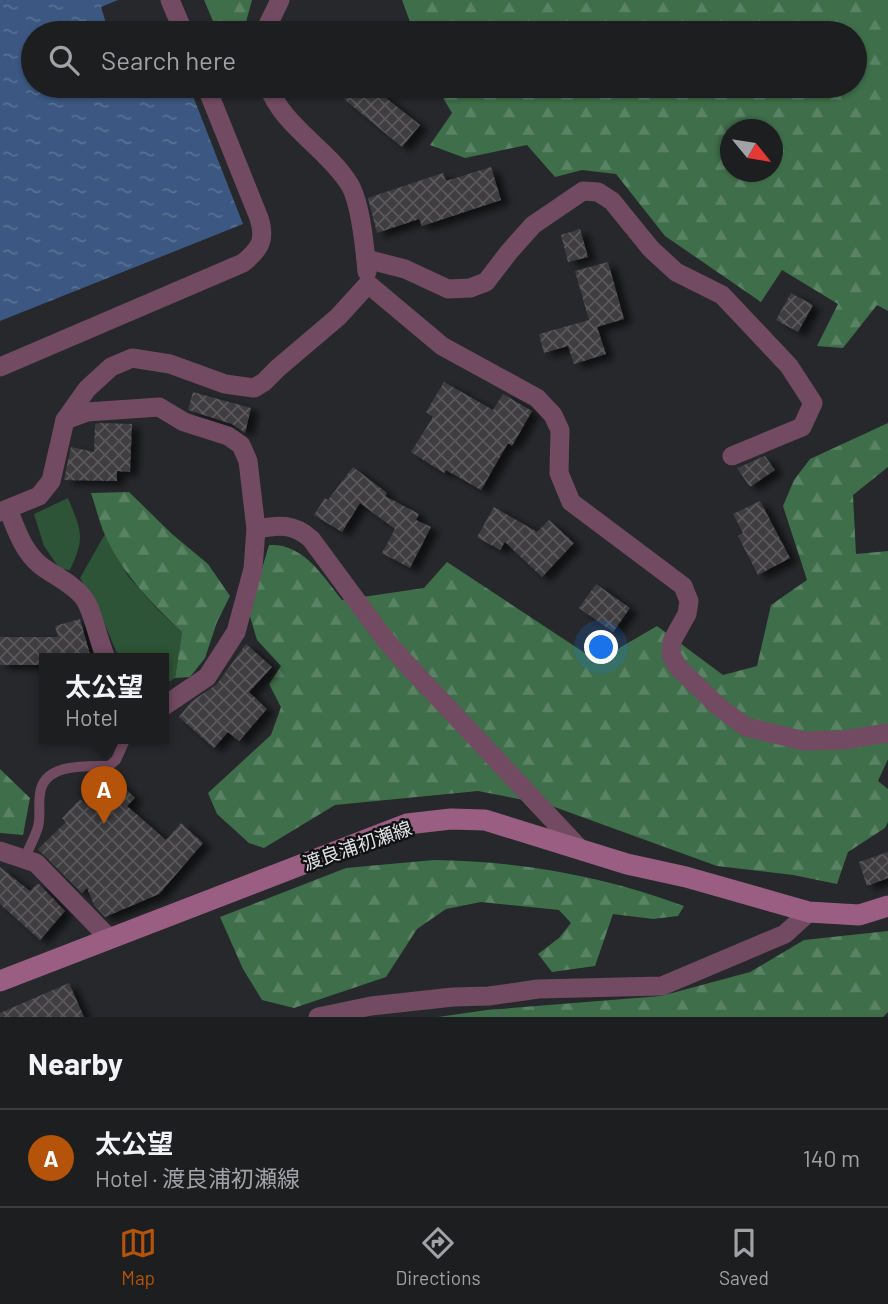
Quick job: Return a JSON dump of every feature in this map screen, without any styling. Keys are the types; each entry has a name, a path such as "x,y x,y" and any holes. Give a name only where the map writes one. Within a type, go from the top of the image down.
{"main road":[{"name":"渡良浦初瀬線","path":"0,981 407,824 452,819 485,820 582,851 764,897 809,912 859,915 888,906"}],"street":[{"path":"170,0 179,21"},
{"path":"270,21 280,0"},
{"path":"0,367 243,262 257,251 263,232 259,218 211,98"},
{"path":"273,98 290,121 338,168 350,184 362,233 368,284 442,346 537,398 553,415 560,430 559,473 571,502 683,586 689,601 687,614 672,641 671,655 678,667 718,706 746,727 804,741 843,740 888,733"},
{"path":"366,259 405,269 448,289 470,288 486,282 533,225 583,191 598,192 612,201 651,249 676,272 722,295 789,366 813,403 802,427 732,456"},
{"path":"104,653 85,599 73,587 39,564 24,547 4,511 39,496 51,481 65,420 87,389 110,367 132,358 170,364 225,384 254,388 338,317 368,284"},
{"path":"65,420 87,412 159,407 184,422 229,436 241,445 248,461 256,529 253,569 236,632 207,677 169,702"},
{"path":"256,529 283,524 299,529 311,538 397,653 582,851"},
{"path":"0,851 36,863 109,938"},
{"path":"318,1017 371,1006 538,989 662,986 785,934 809,912"}],"lane":[{"path":"24,858 38,827 43,780 51,774 79,766 109,766 116,760 123,744"}],"green space":[{"path":"204,0 252,0 246,21 213,21"},
{"path":"402,0 888,0 888,311 877,305 843,348 817,346 838,304 782,270 761,302 665,236 616,174 582,170 555,177 527,145 465,158 430,145 452,113 443,98 867,98 867,21 410,21"},
{"path":"888,423 888,467 853,495 856,554 888,551 888,759 878,781 888,789 888,822 885,828 848,852 837,884 793,875 717,866 549,805 478,791 335,805 264,848 249,843 217,814 208,793 271,735 281,707 269,684 281,666 257,640 249,613 269,545 292,549 302,555 342,600 424,588 447,562 597,661 657,626 723,675 757,666 771,605 807,580 783,506 794,480 810,459"},
{"path":"129,492 208,564 230,596 217,622 205,658 190,677 175,678 182,632 148,599 120,562 103,530 91,493"},
{"path":"68,498 80,534 70,570 60,569 44,546 34,514"},
{"path":"105,534 128,576 182,632 175,678 169,682 169,653 117,653 98,608 80,578"},
{"path":"0,769 30,798 23,835 0,833"},
{"path":"434,860 498,863 561,872 623,886 684,906 678,916 653,919 613,914 595,966 552,972 538,954 559,938 571,923 559,910 481,902 446,909 417,929 386,977 294,1008 262,1000 243,969 220,917 346,868"},
{"path":"888,931 888,1012 883,1017 438,1017 487,1010 661,996 750,972 804,940"}],"water":[{"path":"0,0 118,0 101,7 105,21 21,21 21,98 194,98 243,224 0,321"}],"building":[{"path":"386,98 420,125 402,147 344,99"},
{"path":"491,167 501,200 422,226 419,219 377,233 368,198 443,173 446,181"},
{"path":"580,229 588,257 568,262 561,235"},
{"path":"608,262 624,319 597,327 606,354 574,364 568,346 544,353 539,334 589,320 575,271"},
{"path":"791,293 813,305 798,332 776,320"},
{"path":"444,382 493,410 503,394 532,411 512,446 508,443 481,490 446,470 444,473 411,452 433,417 426,412"},
{"path":"193,392 251,408 245,433 232,424 188,410"},
{"path":"95,424 132,424 130,472 117,471 117,481 64,480 71,447 94,452"},
{"path":"765,456 775,470 750,487 737,468"},
{"path":"353,467 387,493 385,496 419,514 416,520 431,527 410,568 382,553 395,529 360,503 342,532 314,515 325,498 328,500"},
{"path":"760,501 790,558 758,575 738,536 743,533 733,514"},
{"path":"494,507 537,532 549,520 574,543 542,577 505,542 500,550 477,537"},
{"path":"596,584 630,608 613,632 579,608"},
{"path":"80,619 90,653 39,653 39,665 0,665 0,637 58,637 55,626"},
{"path":"246,644 272,667 249,692 267,709 239,741 228,732 214,748 179,717 191,702 217,684"},
{"path":"120,783 135,798 127,806 166,840 181,823 203,843 159,894 105,917 94,905 87,888 82,893 38,849 66,822 62,818 80,799 90,808 97,799 101,802"},
{"path":"888,852 888,878 867,886 859,862"},
{"path":"0,867 30,891 38,883 65,911 40,940 0,904"},
{"path":"69,983 84,1017 0,1017 0,1013"}],"place":[{"name":"太公望","path":"104,824"}]}
